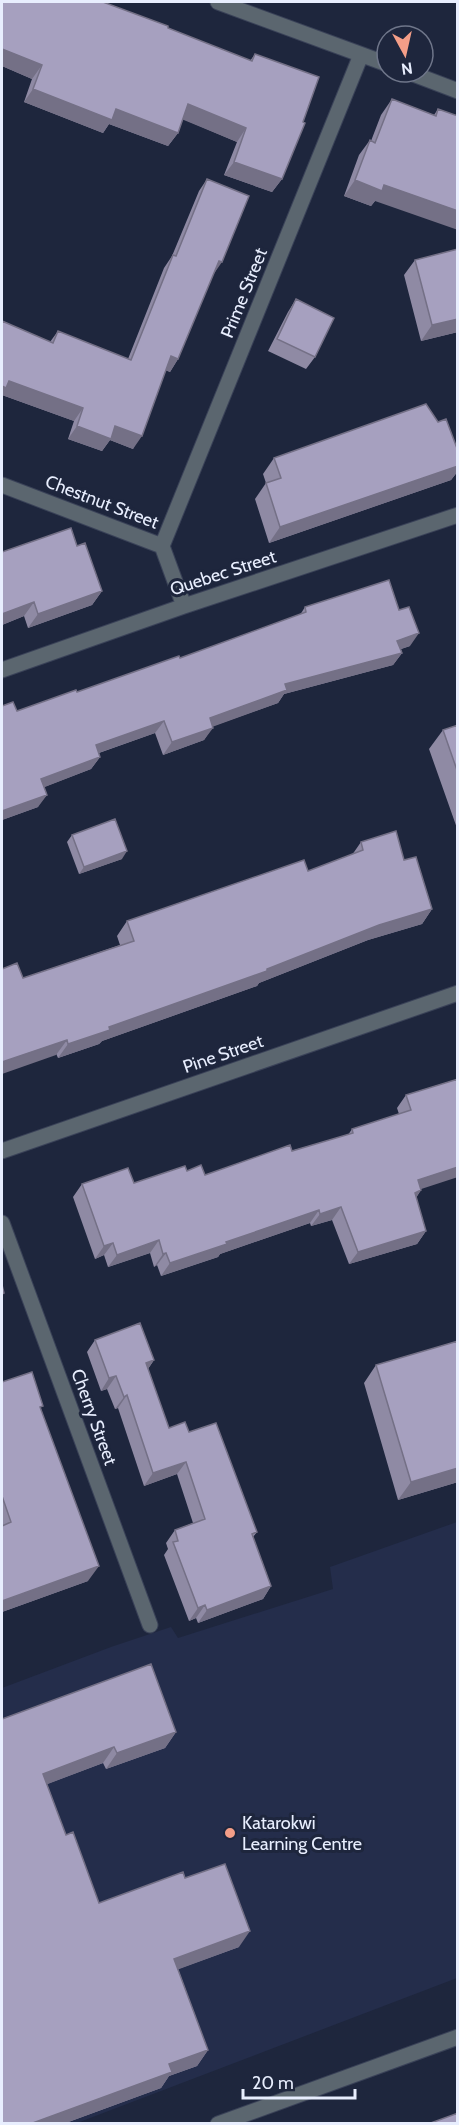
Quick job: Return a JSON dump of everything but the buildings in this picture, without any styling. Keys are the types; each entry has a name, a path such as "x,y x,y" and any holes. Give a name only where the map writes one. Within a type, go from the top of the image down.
{"street":[{"path":"218,2 375,60"},
{"name":"Prime Street","path":"162,546 362,55"},
{"path":"435,82 458,91"},
{"name":"Chestnut Street","path":"2,485 162,546 184,606"},
{"name":"Quebec Street","path":"2,670 184,606 458,515"},
{"name":"Pine Street","path":"2,1151 458,993"},
{"name":"Cherry Street","path":"2,1222 150,1625"},
{"path":"218,2124 458,2037"}],"shaded area":[{"name":"Katarokwi Learning Centre","path":"457,1522 457,1978 77,2123 2,2124 2,1688 171,1627 178,1638 333,1589 330,1567"}],"place":[{"name":"Katarokwi Learning Centre","path":"230,1833"}]}
